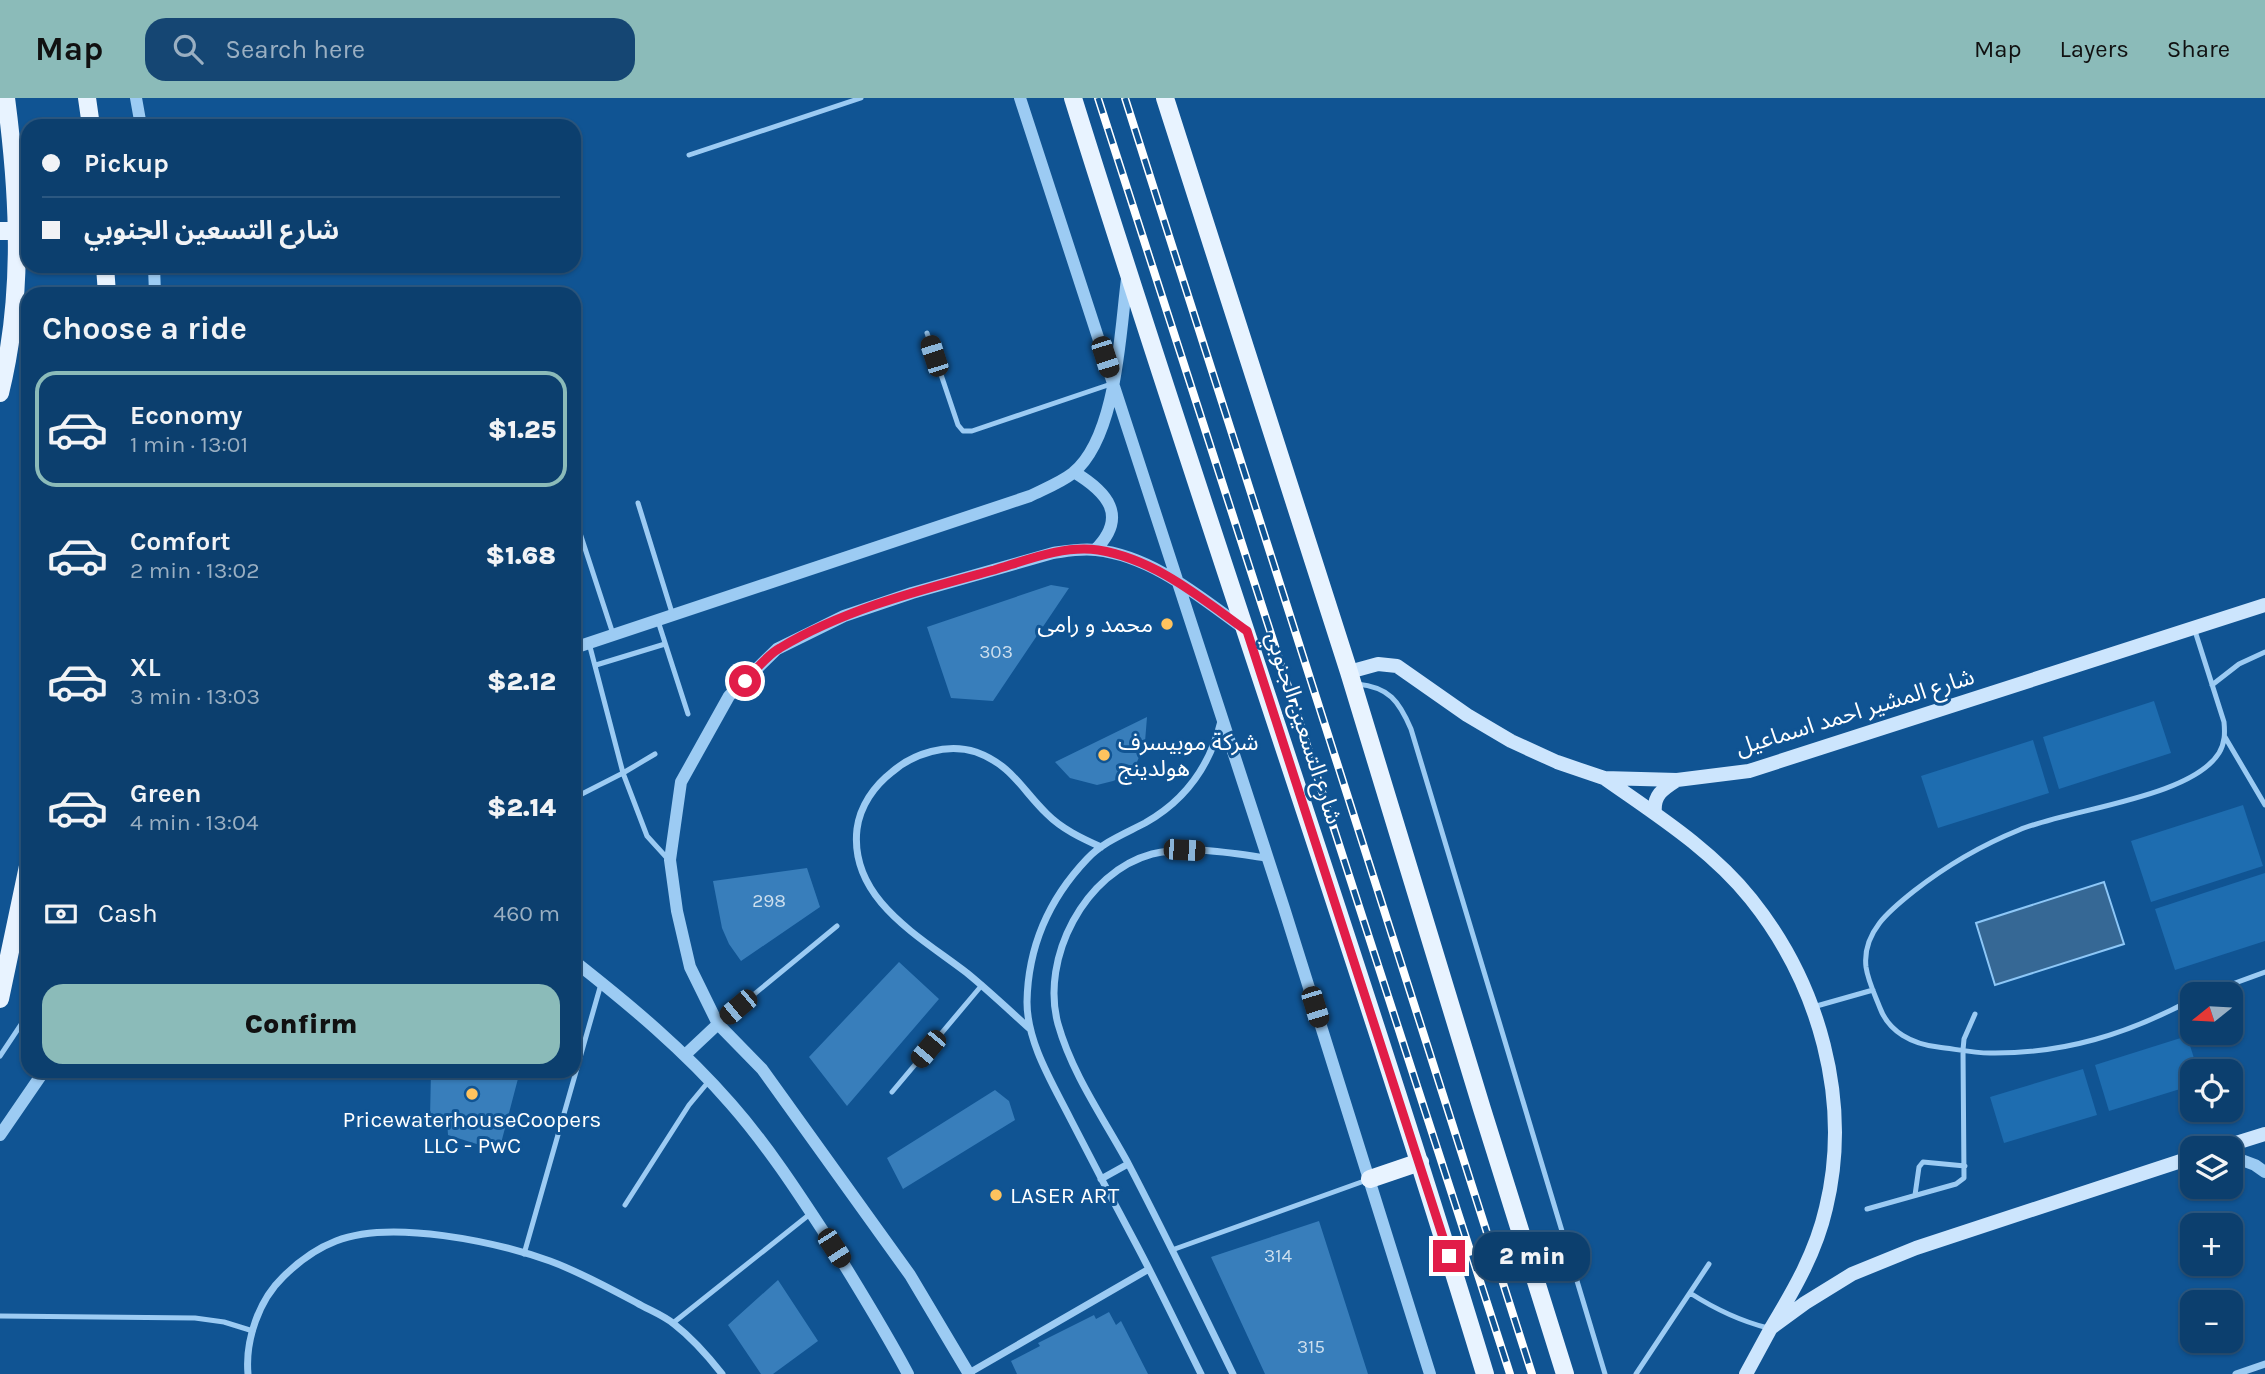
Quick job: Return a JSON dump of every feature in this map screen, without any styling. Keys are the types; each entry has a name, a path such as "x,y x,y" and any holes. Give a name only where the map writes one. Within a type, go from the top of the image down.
{"main road":[{"path":"0,393 15,314 19,231 15,162 6,98"},
{"path":"86,98 90,119"},
{"name":"شارع التسعين الجنوبي","path":"1073,98 1128,275 1420,1162 1485,1374"},
{"path":"1165,98 1351,678 1565,1374"},
{"path":"0,231 19,231"},
{"name":"شارع المشير احمد اسماعيل","path":"1351,678 1378,664 1397,666 1467,715 1511,741 1557,762 1604,778 1676,780 1749,771 2265,605"},
{"path":"1604,778 1717,863 1750,898 1777,936 1800,977 1813,1007 1829,1066 1834,1113 1834,1160 1826,1208 1804,1269 1746,1374"},
{"path":"1654,813 1653,802 1658,793 1676,780"},
{"path":"0,999 21,899"},
{"path":"2243,1141 2265,1134"},
{"path":"1771,1328 1826,1289 1861,1269 1904,1252 2180,1161"},
{"path":"1370,1179 1420,1162"},
{"path":"1804,1269 1805,1278 1810,1285 1817,1289 1826,1289"}],"street":[{"path":"136,98 140,119"},
{"path":"1020,98 1268,858 1430,1374"},
{"path":"581,646 1030,496 1074,472 1089,454 1100,433 1114,383 1128,275"},
{"path":"1074,472 1103,492 1111,507 1112,523 1106,539 1095,550"},
{"path":"1149,1269 969,1373 903,1264 762,1069 718,1024 690,967 677,911 670,860 681,782 729,696 777,649 844,616 912,593 1053,553 1095,550 1133,560 1178,582 1247,631"},
{"path":"1201,1374 1056,1091 1031,1030 1027,1003 1034,948 1043,921 1063,888 1101,847 1169,808 1188,789 1204,768 1222,717"},
{"path":"1031,1030 982,985 882,906 866,883 859,862 856,837 862,811 876,788 896,768 919,755 960,748 976,752 1004,767 1038,806 1058,824 1101,847"},
{"path":"1233,1374 1128,1164 1069,1057 1057,1021 1054,983 1062,946 1075,915 1095,888 1121,868 1151,855 1184,850 1268,858"},
{"path":"581,966 685,1055 731,1105 773,1158 811,1213 857,1284 908,1374"},
{"path":"685,1055 718,1024"},
{"path":"0,1135 39,1078"},
{"path":"2243,1160 2265,1172"},
{"path":"1101,1179 1128,1164"},
{"path":"247,1374 258,1314 274,1286 302,1258 337,1240 376,1233 414,1232 462,1238 551,1261 614,1290 673,1323 705,1353 722,1374"},
{"path":"2236,1374 2265,1364"}],"lane":[{"path":"689,155 860,98"},
{"path":"927,333 958,425 963,431 972,431 1114,383"},
{"path":"638,503 673,616"},
{"path":"581,533 613,636"},
{"path":"657,621 688,714"},
{"path":"2180,1006 2158,1018 2104,1039 2047,1051 1989,1053 1931,1046 1904,1038 1884,1019 1866,966 1869,939 1884,915 1927,881 1972,852 2021,829 2072,812 2137,798 2199,772 2212,763 2221,751 2225,737 2224,722 2194,628"},
{"path":"589,643 623,773 647,836 670,860"},
{"path":"596,666 665,644"},
{"path":"2212,684 2239,664 2265,652"},
{"path":"1351,678 1391,695 1403,711 1411,729 1605,1374"},
{"path":"2225,737 2265,805"},
{"path":"581,794 654,754"},
{"path":"718,1024 837,926"},
{"path":"2238,982 2265,972"},
{"path":"581,1056 602,983"},
{"path":"892,1092 982,985"},
{"path":"1813,1007 1873,990"},
{"path":"1867,1209 1964,1178 1963,1050 1975,1014"},
{"path":"0,1056 21,1024"},
{"path":"524,1254 575,1078"},
{"path":"625,1205 689,1105 709,1081"},
{"path":"1915,1195 1919,1167 1923,1162 1965,1166"},
{"path":"1172,1250 1370,1179"},
{"path":"673,1323 811,1213"},
{"path":"1636,1374 1709,1264"},
{"path":"1690,1293 1728,1315 1771,1328"},
{"path":"0,1316 195,1318 224,1322 253,1331"}],"shaded area":[{"path":"2154,701 2171,753 2059,789 2043,737"},
{"path":"2033,740 2049,793 1938,828 1921,776"},
{"path":"2243,805 2263,866 2151,902 2131,841"},
{"path":"2265,873 2265,941 2175,970 2155,909"},
{"path":"2104,882 2124,944 1995,985 1976,923"},
{"path":"2180,1038 2180,1045 2190,1045 2194,1059 2180,1059 2180,1089 2109,1111 2095,1065"},
{"path":"2083,1069 2097,1115 2004,1143 1990,1097"}],"building":[{"path":"1051,585 1069,588 993,701 951,698 927,627"},
{"name":"شركة موبيسرف هولدينج","path":"1147,717 1145,742 1137,762 1127,775 1097,785 1070,778 1055,762"},
{"path":"807,868 820,907 741,961 722,928 713,881"},
{"path":"899,962 939,999 847,1106 809,1057"},
{"name":"PricewaterhouseCoopers LLC - PwC","path":"431,1078 518,1078 499,1151 448,1135 447,1120 430,1118"},
{"path":"995,1090 1009,1101 1015,1120 903,1189 887,1158"},
{"path":"1319,1221 1368,1374 1265,1374 1211,1257"},
{"path":"778,1280 818,1341 773,1374 761,1374 728,1325"},
{"path":"1109,1312 1116,1325 1121,1321 1148,1374 1017,1374 1011,1361 1040,1346 1038,1343 1094,1315 1096,1319"}],"railway":[{"path":"1098,98 1510,1374"},
{"path":"1125,98 1532,1374"}],"place":[{"name":"محمد و رامى","path":"1167,624"},
{"name":"شركة موبيسرف هولدينج","path":"1104,755"},
{"name":"PricewaterhouseCoopers LLC - PwC","path":"472,1094"},
{"name":"LASER ART","path":"996,1195"}],"route":[{"path":"745,681 777,649 844,616 912,593 1053,553 1074,550 1114,553 1161,573 1247,631 1449,1256"}]}
